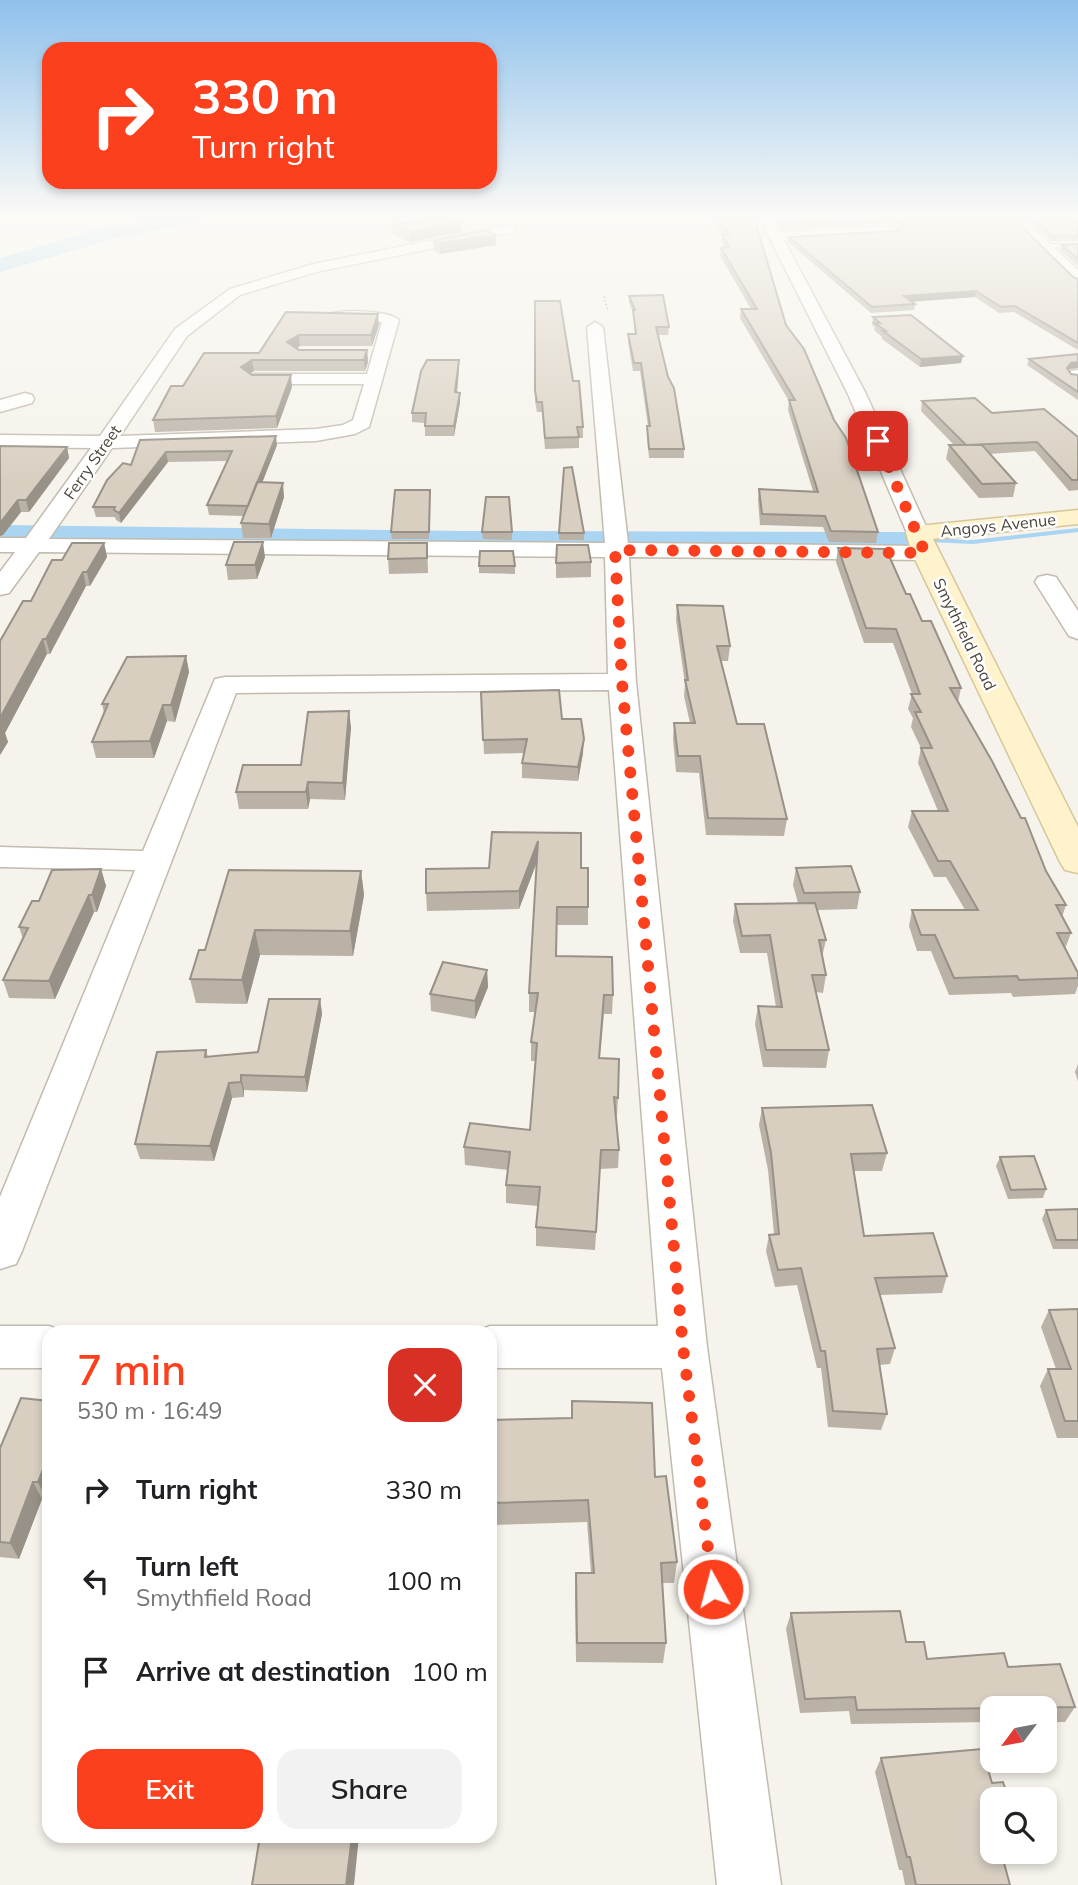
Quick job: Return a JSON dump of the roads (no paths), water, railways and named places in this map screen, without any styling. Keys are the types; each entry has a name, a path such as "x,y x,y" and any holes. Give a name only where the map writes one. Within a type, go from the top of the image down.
{"street":[{"name":"Ferry Street","path":"0,588 48,525 181,333 218,305"},
{"name":"Smythfield Road","path":"810,305 857,394 922,543 1078,862"},
{"path":"0,440 105,442 316,435 348,430 362,422 374,379 374,354 391,320 312,317"},
{"path":"595,327 615,541 622,682 683,1347 749,1885"},
{"path":"254,379 374,379"},
{"path":"0,406 25,399"},
{"name":"Angoys Avenue","path":"922,543 1078,517"},
{"path":"0,525 615,541"},
{"path":"0,545 615,541 922,543"},
{"path":"1047,582 1078,631"},
{"path":"0,1251 226,685 622,682"},
{"path":"0,857 156,861"},
{"path":"0,1347 42,1347"},
{"path":"497,1347 683,1347"}],"waterway":[{"path":"905,539 973,542 1078,530"},
{"path":"0,531 464,538 905,539"}]}
